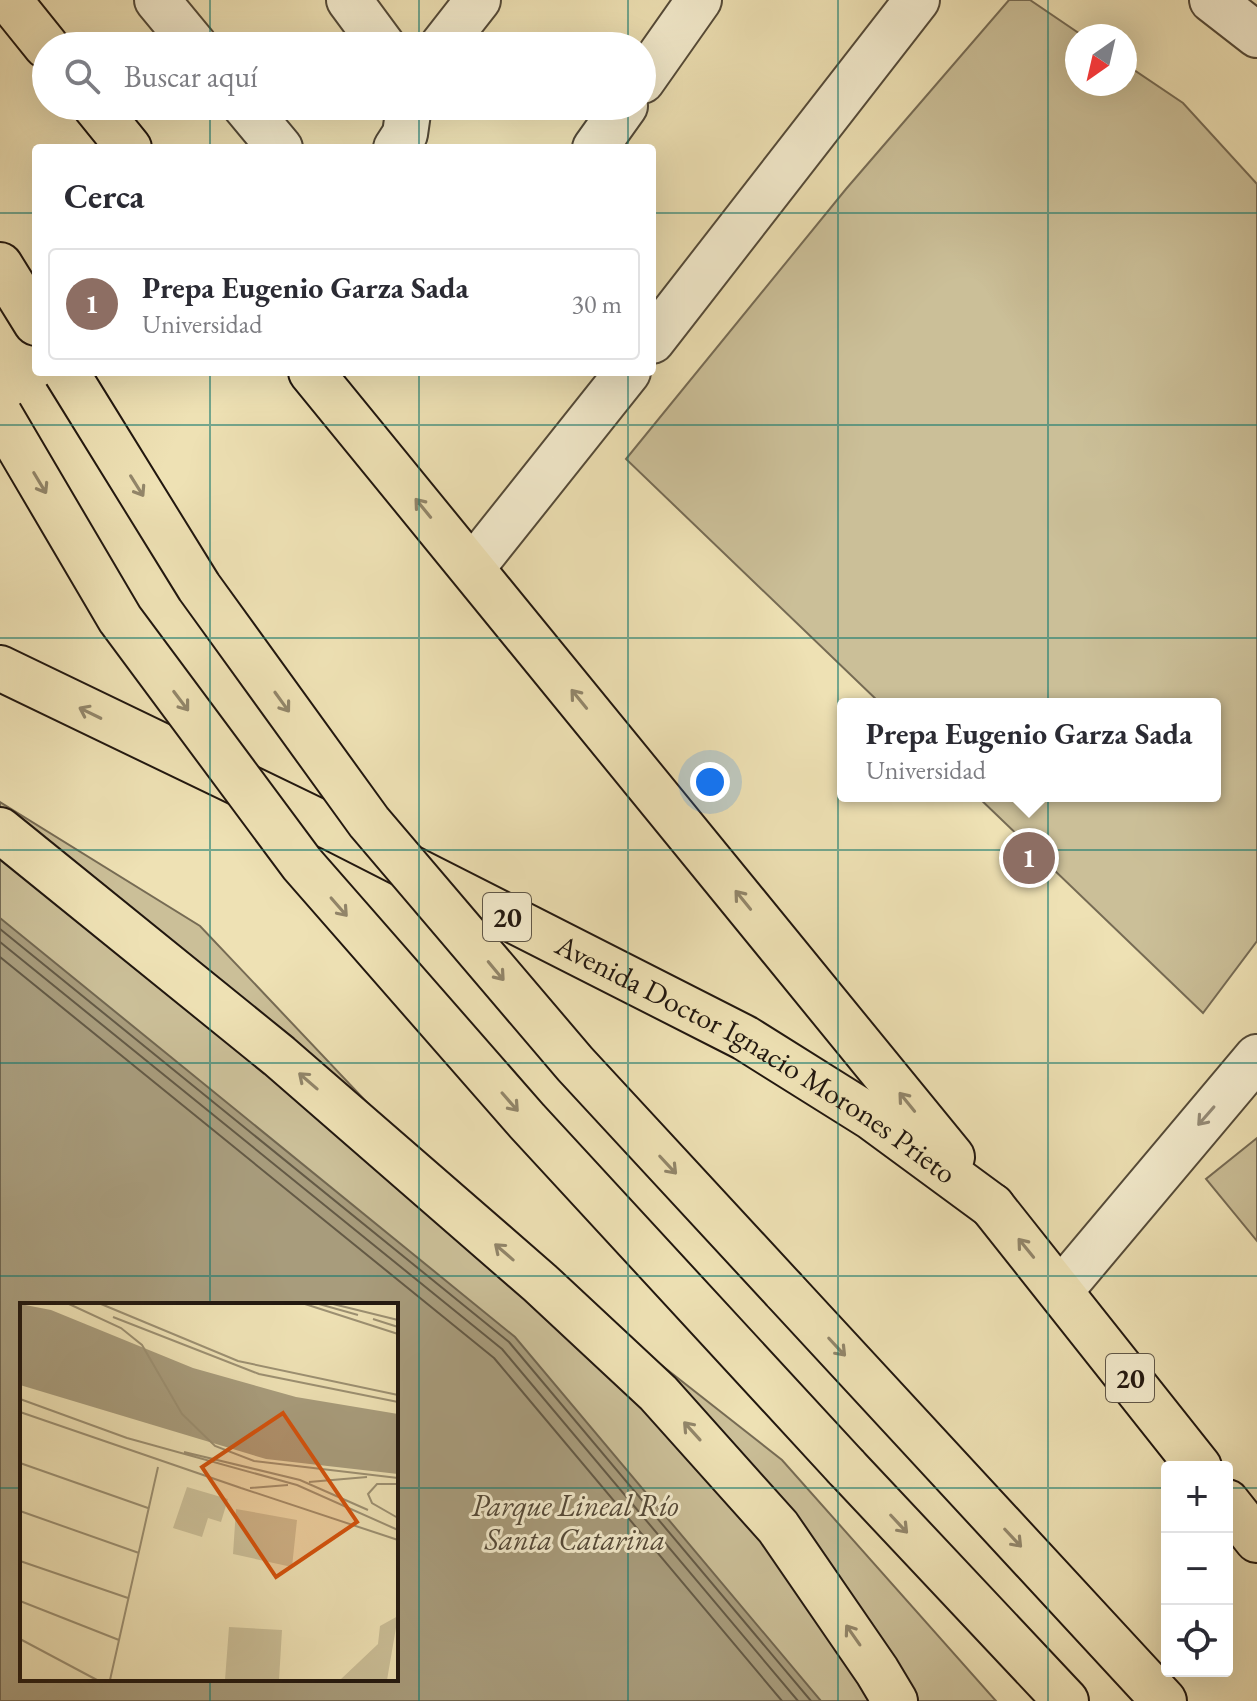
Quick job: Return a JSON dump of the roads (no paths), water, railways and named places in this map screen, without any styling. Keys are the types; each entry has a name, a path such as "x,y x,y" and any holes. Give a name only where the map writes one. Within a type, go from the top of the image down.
{"main road":[{"path":"9,0 35,32"},
{"path":"106,120 126,144"},
{"path":"0,265 32,317"},
{"path":"68,376 199,587 369,822 575,1064 1164,1701"},
{"path":"314,376 992,1206"},
{"path":"0,415 120,619 302,864 527,1121 1066,1701"},
{"name":"Avenida Doctor Ignacio Morones Prieto","path":"0,668 334,829 745,1038 871,1117 992,1206 1194,1461"},
{"path":"0,830 279,1056 540,1283 658,1393 778,1527 895,1701"},
{"path":"1233,1510 1257,1540"}],"lane":[{"path":"157,0 183,32"},
{"path":"349,0 373,32"},
{"path":"453,32 478,0"},
{"path":"656,61 699,0"},
{"path":"656,336 917,0"},
{"path":"1212,0 1257,35"},
{"path":"257,120 277,144"},
{"path":"399,144 405,134 407,120"},
{"path":"598,144 615,120"},
{"path":"472,568 625,376"},
{"path":"1061,1290 1257,1057"}],"water":[{"name":"Parque Lineal Río Santa Catarina","path":"0,918 515,1337 821,1701 0,1701"}],"place":[{"name":"Prepa Eugenio Garza Sada","path":"1029,858"}]}
